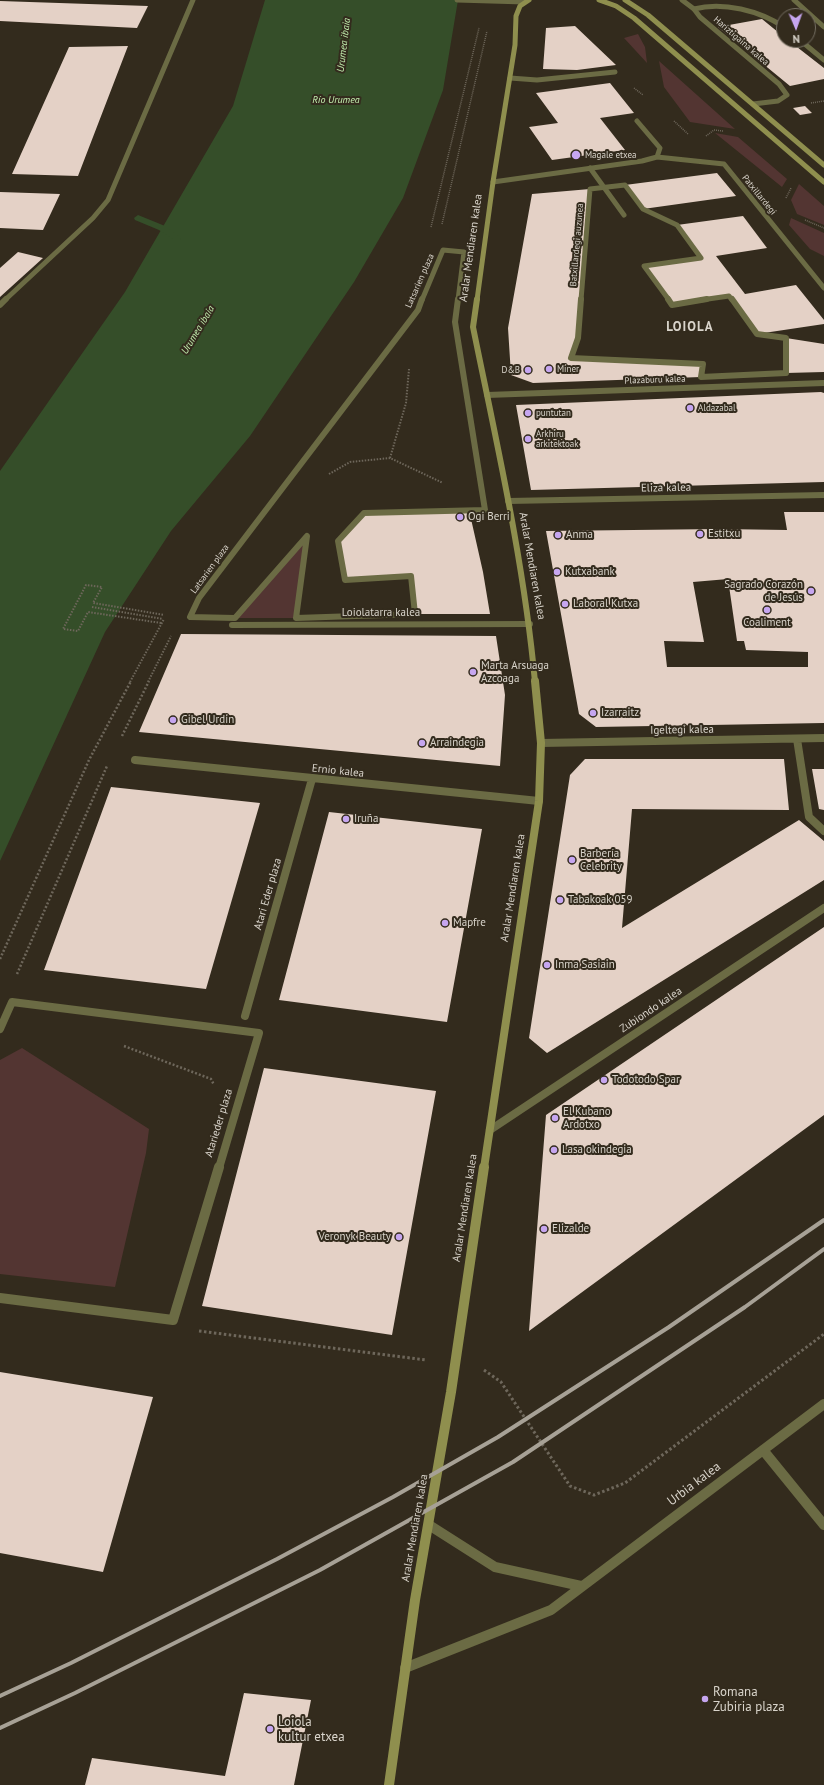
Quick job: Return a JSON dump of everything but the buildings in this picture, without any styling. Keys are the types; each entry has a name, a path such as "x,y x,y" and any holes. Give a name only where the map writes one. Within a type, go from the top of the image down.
{"street":[{"path":"0,306 93,218 108,200 193,0"},
{"path":"457,0 527,1"},
{"path":"599,0 616,6 634,18 824,182"},
{"path":"625,0 648,15 824,165"},
{"path":"682,0 694,9"},
{"path":"794,0 824,27"},
{"name":"Aralar Mendiaren kalea","path":"389,1785 415,1600 451,1392 454,1363 539,801 541,743 530,624 508,501 473,327 492,182 515,44 517,11 527,1"},
{"name":"Hariztigaina kalea","path":"753,104 778,101 786,95 779,84 694,9 699,4 708,2 724,3 755,12 776,20"},
{"path":"810,48 824,60"},
{"path":"510,78 537,80 615,72"},
{"path":"637,121 660,148 657,157"},
{"name":"Patxillardegi","path":"492,182 642,161 657,157 724,164 824,288"},
{"path":"590,168 624,215"},
{"name":"Batxillardegi auzunea","path":"625,185 643,210 677,225 701,258 644,266 672,305 729,296 757,334 786,338 786,373 701,377 703,364 571,358 578,338 590,189 605,188 625,185"},
{"name":"Latsarien plaza","path":"443,250 464,252 455,322 485,510 364,513 338,541 345,580 410,576 415,614 296,618 307,536 235,618 190,617 200,598 406,326 418,310 443,250"},
{"name":"Plazaburu kalea","path":"487,395 824,383"},
{"name":"Eliza kalea","path":"508,501 824,495"},
{"name":"Loiolatarra kalea","path":"232,625 530,624"},
{"name":"Igeltegi kalea","path":"541,743 824,738"},
{"path":"797,739 809,817 824,831"},
{"name":"Ernio kalea","path":"135,760 539,801"},
{"name":"Atari Eder plaza","path":"245,1016 312,779"},
{"name":"Zubiondo kalea","path":"490,1130 824,908"},
{"name":"Atarieder plaza","path":"0,1029 12,1002 259,1033 173,1320"},
{"path":"0,1298 173,1320"},
{"name":"Urbia kalea","path":"405,1668 551,1610 824,1404"},
{"path":"763,1450 824,1525"},
{"path":"429,1525 495,1567 581,1586"}],"path":[{"path":"785,200 794,182"},
{"path":"390,458 406,403 413,329 406,326"},
{"path":"161,622 88,612 78,631 63,628 86,585 102,587 93,603 166,615"},
{"path":"92,607 164,619"},
{"path":"122,1045 210,1079 218,1090"},
{"path":"173,1320 198,1331 454,1363 481,1368 501,1382 570,1486 594,1495 625,1483 824,1334"}],"shaded area":[{"path":"638,34 645,47 647,63 624,38"},
{"path":"659,61 735,129 690,122 664,87"},
{"path":"715,133 738,137 787,179 782,187"},
{"path":"799,184 824,206 824,225 797,214 791,200"},
{"path":"791,218 824,233 824,256 810,249 789,225"},
{"path":"307,536 296,618 235,618"},
{"path":"22,1048 149,1129 146,1153 115,1287 0,1274 0,1060"}],"water":[{"name":"Río Urumea","path":"265,0 458,0 443,90 403,198 354,282 250,436 171,531 105,632 0,861 0,471 125,292 233,106"}],"waterway":[{"path":"138,218 162,228 177,238"}],"railway":[{"path":"0,1696 71,1663 277,1559 393,1497 498,1437 669,1327 824,1220"},
{"path":"0,1728 75,1693 320,1570 513,1462 745,1307 824,1249"}],"place":[{"name":"Magale etxea","path":"576,155"},
{"name":"Miner","path":"549,369"},
{"name":"D&B","path":"528,370"},
{"name":"Aldazabal","path":"690,408"},
{"name":"puntutan","path":"528,413"},
{"name":"Arkhiru arkitektoak","path":"528,439"},
{"name":"Ogi Berri","path":"460,517"},
{"name":"Estitxu","path":"700,534"},
{"name":"Anma","path":"558,535"},
{"name":"Kutxabank","path":"557,572"},
{"name":"Sagrado Corazón de Jesús","path":"811,591"},
{"name":"Laboral Kutxa","path":"565,604"},
{"name":"Coaliment","path":"767,610"},
{"name":"Marta Arsuaga Azcoaga","path":"473,672"},
{"name":"Izarraitz","path":"593,713"},
{"name":"Gibel Urdin","path":"173,720"},
{"name":"Arraindegia","path":"422,743"},
{"name":"Iruña","path":"346,819"},
{"name":"Barbería Celebrity","path":"572,860"},
{"name":"Tabakoak 059","path":"560,900"},
{"name":"Mapfre","path":"445,923"},
{"name":"Inma Sasiain","path":"547,965"},
{"name":"Todotodo Spar","path":"604,1080"},
{"name":"El Kubano Ardotxo","path":"555,1118"},
{"name":"Lasa okindegia","path":"554,1150"},
{"name":"Elizalde","path":"544,1229"},
{"name":"Veronyk Beauty","path":"399,1237"},
{"name":"Romana Zubiria plaza","path":"705,1699"},
{"name":"Loiola kultur etxea","path":"270,1729"}],"district":[{"name":"LOIOLA","path":"690,327"}],"water label":[{"name":"Urumea ibaia","path":"344,45"},
{"name":"Urumea ibaia","path":"198,330"}]}
